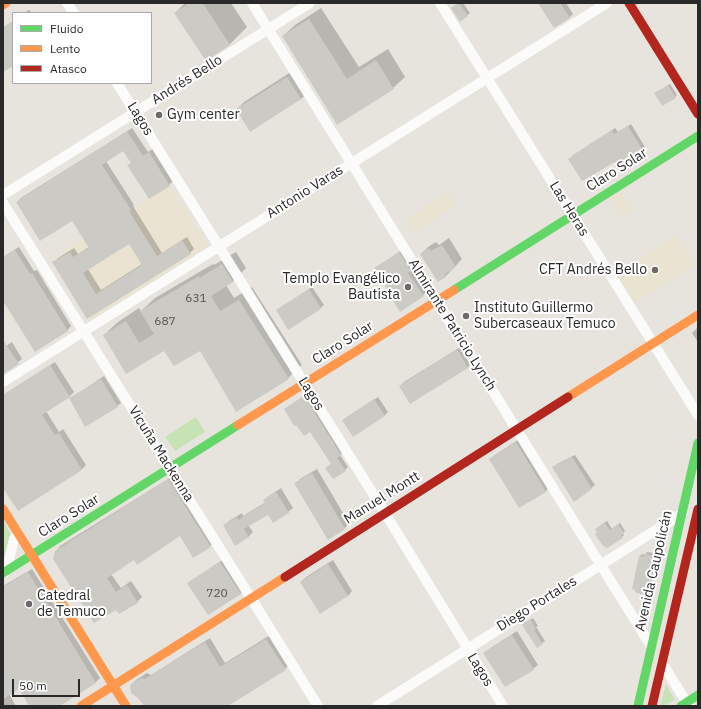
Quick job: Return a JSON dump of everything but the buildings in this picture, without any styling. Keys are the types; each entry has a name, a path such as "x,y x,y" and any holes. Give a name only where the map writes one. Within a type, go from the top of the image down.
{"street":[{"path":"68,3 73,12"},
{"name":"Almirante Patricio Lynch","path":"252,3 651,646"},
{"name":"Andrés Bello","path":"3,195 310,3"},
{"name":"Las Heras","path":"440,3 698,415"},
{"name":"Antonio Varas","path":"3,382 607,3"},
{"path":"629,3 698,114"},
{"name":"Lagos","path":"118,84 385,513 503,706"},
{"name":"Claro Solar","path":"4,573 698,136"},
{"name":"Vicuña Mackenna","path":"3,203 318,706"},
{"name":"Manuel Montt","path":"81,706 698,315"},
{"name":"Avenida Caupolicán","path":"638,706 698,443"},
{"name":"Diego Portales","path":"377,706 698,503"},
{"name":"Avenida Caupolicán","path":"652,706 698,509"},
{"path":"3,510 126,706"},
{"path":"4,573 14,539 18,533"},
{"path":"662,663 686,705 698,695"}],"shaded area":[{"path":"170,186 208,246 88,322 50,260"},
{"path":"620,189 633,210 621,217 609,196"},
{"path":"448,192 456,205 413,233 405,220"},
{"name":"CFT Andrés Bello","path":"677,235 694,265 635,303 617,275"}],"green space":[{"path":"196,417 205,432 175,451 165,437"},
{"path":"3,519 11,535 6,558 3,563"},
{"path":"666,684 675,700 660,706"}],"traffic: fast":[{"path":"454,290 698,136"},
{"path":"3,573 238,425"},
{"path":"638,706 698,443"},
{"path":"681,706 698,695"}],"traffic: slow":[{"path":"238,425 454,290"},
{"path":"568,397 698,315"},
{"path":"3,509 126,706"},
{"path":"81,706 285,577"}],"traffic: jam":[{"path":"629,3 698,114"},
{"path":"285,577 568,397"},
{"path":"652,706 698,509"}],"place":[{"name":"Gym center","path":"159,115"},
{"name":"CFT Andrés Bello","path":"655,270"},
{"name":"Templo Evangélico Bautista","path":"408,287"},
{"name":"Instituto Guillermo Subercaseaux Temuco","path":"466,316"},
{"name":"Catedral de Temuco","path":"29,604"}]}
